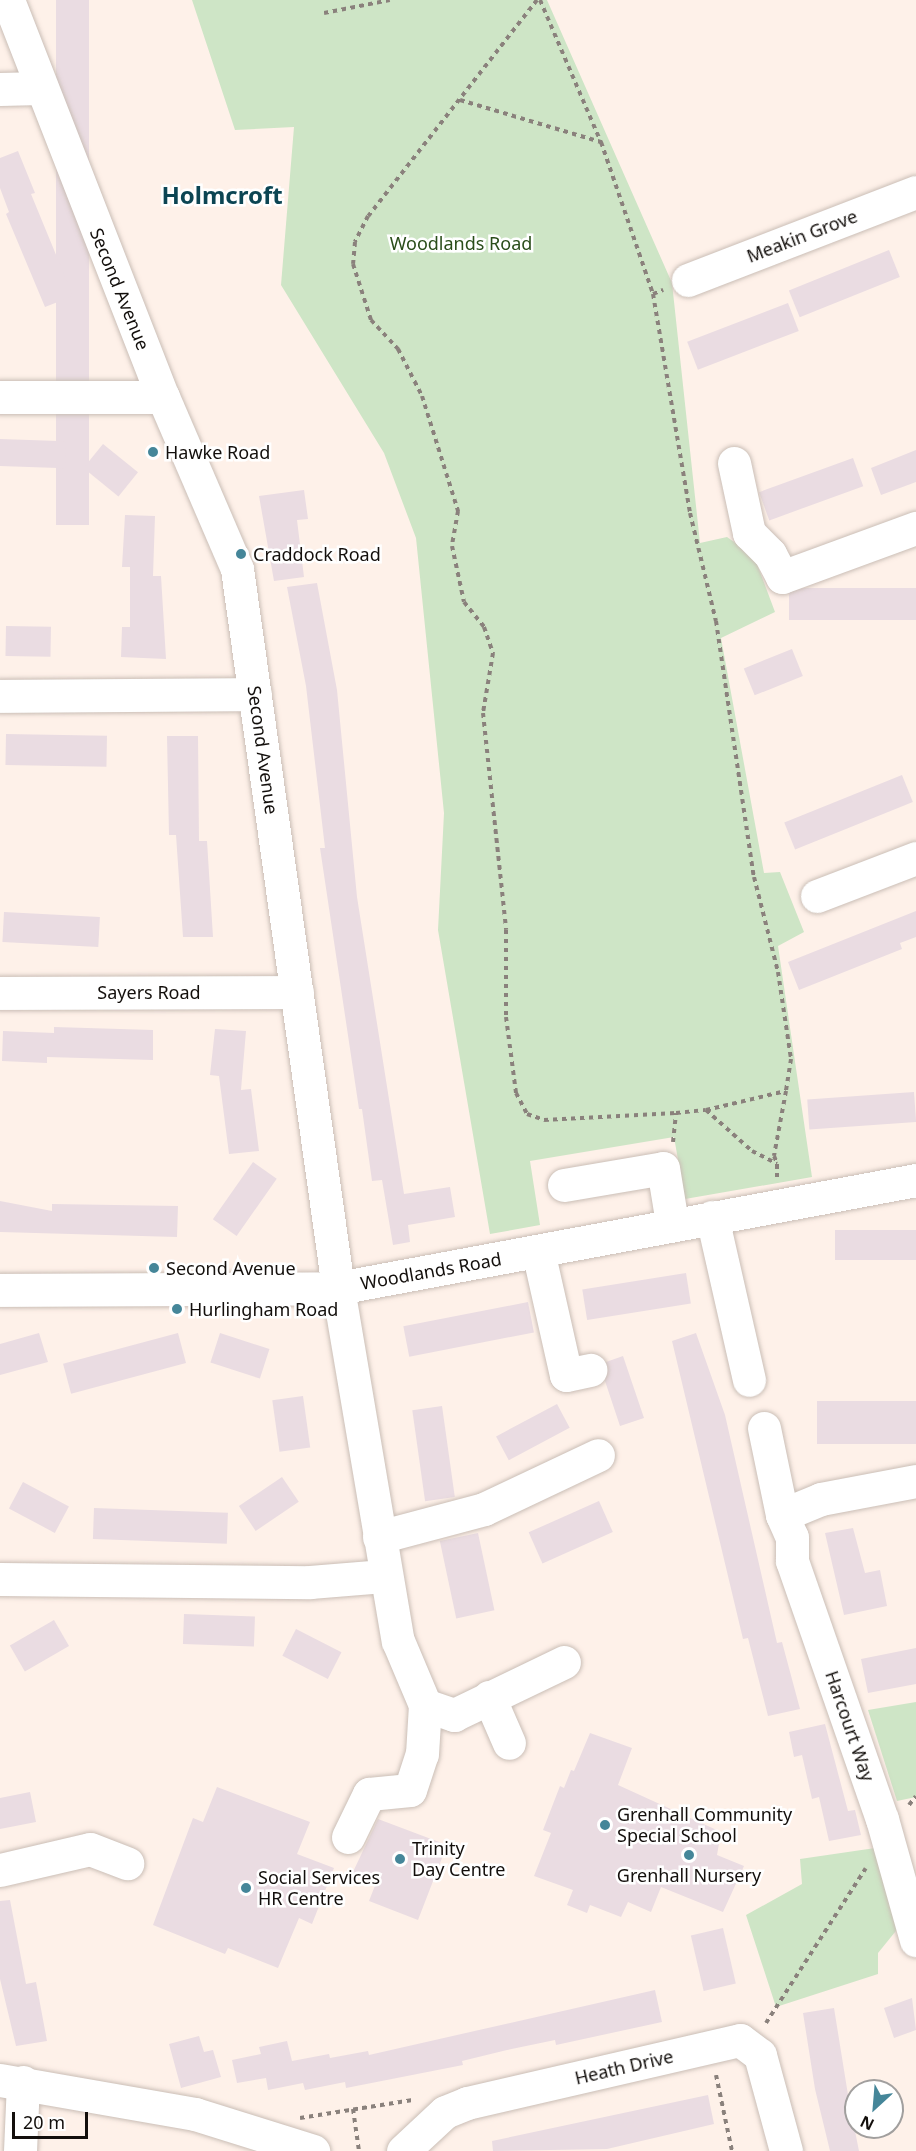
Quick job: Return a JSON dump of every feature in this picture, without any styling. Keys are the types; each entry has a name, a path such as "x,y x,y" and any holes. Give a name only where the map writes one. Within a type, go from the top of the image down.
{"street":[{"name":"Second Avenue","path":"8,0 163,397 237,569 338,1288 384,1576 398,1641 425,1705"},
{"path":"0,89 41,88"},
{"name":"Meakin Grove","path":"688,280 916,192"},
{"path":"0,397 163,397"},
{"path":"734,463 749,533 770,554 782,577 916,528"},
{"path":"0,696 255,694"},
{"path":"817,896 916,858"},
{"name":"Sayers Road","path":"0,993 297,992"},
{"path":"564,1185 663,1168 672,1223"},
{"name":"Woodlands Road","path":"0,1290 338,1288 538,1251 672,1223 780,1206 916,1180"},
{"path":"712,1217 749,1380"},
{"path":"538,1251 566,1375 590,1370"},
{"name":"Harcourt Way","path":"764,1428 782,1515 792,1537 792,1561 882,1820 916,1940"},
{"path":"379,1537 484,1509 598,1455"},
{"path":"782,1515 821,1499 916,1481"},
{"path":"0,1579 309,1582 384,1576"},
{"path":"348,1837 369,1794 410,1790 422,1754 425,1705 454,1715 564,1662"},
{"path":"489,1697 509,1743"},
{"path":"0,1870 90,1849 127,1863"},
{"name":"Heath Drive","path":"402,2151 445,2112 485,2098 740,2040 750,2048"},
{"path":"750,2048 760,2055 786,2151"},
{"path":"20,2151 11,2081 195,2114 299,2146"}],"path":[{"path":"324,13 390,0"},
{"path":"780,1206 777,1164 774,1156 786,1091 791,1059 778,972 752,865 716,621 690,513 653,294 601,142 538,0 368,216 355,242 354,264 371,320 402,356 422,396 458,511 452,546 464,602 484,627 493,653 483,713 496,820 496,865 506,930 506,1017 516,1093 527,1114 544,1120 706,1110 786,1091"},
{"path":"460,100 601,142"},
{"path":"653,294 688,280"},
{"path":"706,1110 752,1151 777,1164"},
{"path":"663,1168 678,1128 676,1113"},
{"path":"905,1809 916,1796"},
{"path":"750,2048 869,1863"},
{"path":"710,2048 732,2151"},
{"path":"299,2146 302,2115 431,2097 445,2112"},
{"path":"353,2109 359,2151"}],"green space":[{"name":"Woodlands Road","path":"192,0 547,0 672,283 700,543 727,537 754,556 775,612 721,638 764,873 780,872 804,932 778,946 812,1177 685,1199 674,1137 530,1161 540,1225 490,1234 438,930 444,813 416,538 384,453 281,285 294,127 235,130"},
{"path":"916,1702 916,1797 897,1801 868,1710"},
{"path":"882,1847 904,1921 878,1953 878,1974 776,2007 746,1915 802,1884 800,1859"}],"building":[{"path":"56,0 89,0 89,525 56,525"},
{"path":"18,151 35,193 31,194 73,296 45,307 6,214 9,212 0,188 0,158"},
{"path":"889,250 900,277 800,317 789,290"},
{"path":"788,303 799,331 698,370 687,342"},
{"path":"0,439 66,441 65,468 0,466"},
{"path":"103,444 138,472 118,496 83,468"},
{"path":"916,450 916,482 881,495 871,468"},
{"path":"853,458 863,486 769,520 759,492"},
{"path":"304,490 308,519 297,520 304,577 274,581 259,496"},
{"path":"125,515 155,516 153,576 161,576 166,659 121,657 122,627 130,627 130,567 122,567"},
{"path":"317,583 337,690 357,897 404,1194 450,1187 455,1217 408,1225 410,1242 393,1245 382,1180 372,1181 362,1109 359,1109 320,848 325,848 306,686 287,587"},
{"path":"789,588 916,588 916,620 789,620"},
{"path":"6,626 51,627 50,657 5,656"},
{"path":"792,649 803,676 755,695 744,668"},
{"path":"6,734 107,736 106,767 5,765"},
{"path":"167,736 198,736 199,841 207,841 213,937 183,937 176,835 169,835"},
{"path":"902,775 913,802 795,849 784,823"},
{"path":"916,911 916,937 900,943 902,949 799,990 788,962"},
{"path":"4,912 100,917 98,947 2,942"},
{"path":"54,1027 153,1030 153,1060 47,1057 47,1063 2,1061 3,1031 54,1033"},
{"path":"215,1029 246,1031 241,1090 251,1089 259,1151 229,1154 219,1076 210,1075"},
{"path":"914,1092 916,1122 809,1129 807,1099"},
{"path":"253,1162 277,1179 237,1236 213,1219"},
{"path":"0,1201 52,1211 52,1204 178,1206 177,1237 0,1232"},
{"path":"835,1230 916,1230 916,1260 835,1260"},
{"path":"686,1273 691,1304 587,1320 582,1289"},
{"path":"528,1302 534,1332 409,1357 403,1326"},
{"path":"39,1333 48,1362 0,1375 0,1344"},
{"path":"178,1333 186,1363 71,1394 63,1364"},
{"path":"220,1333 269,1349 260,1379 210,1362"},
{"path":"696,1333 725,1415 777,1643 782,1642 800,1709 768,1716 748,1638 743,1639 672,1341"},
{"path":"623,1356 644,1418 620,1426 605,1381 606,1362"},
{"path":"303,1396 310,1447 280,1452 272,1400"},
{"path":"817,1401 916,1401 916,1444 817,1444"},
{"path":"557,1404 570,1428 509,1460 496,1436"},
{"path":"442,1406 455,1497 425,1501 412,1410"},
{"path":"282,1477 299,1502 256,1531 239,1506"},
{"path":"23,1482 69,1506 55,1533 9,1508"},
{"path":"599,1501 613,1532 542,1563 529,1532"},
{"path":"94,1508 228,1513 227,1544 93,1539"},
{"path":"853,1528 865,1573 880,1570 887,1606 844,1615 825,1533"},
{"path":"478,1533 494,1610 456,1618 440,1541"},
{"path":"184,1614 255,1616 254,1646 183,1644"},
{"path":"54,1620 69,1646 25,1671 10,1646"},
{"path":"296,1629 341,1652 328,1679 282,1656"},
{"path":"916,1648 916,1684 868,1693 861,1659"},
{"path":"825,1724 848,1811 855,1810 861,1835 829,1841 819,1797 812,1799 802,1755 794,1757 789,1732"},
{"name":"Grenhall Community Special School","path":"590,1733 632,1748 618,1785 721,1832 717,1855 744,1866 723,1912 661,1887 651,1912 628,1902 621,1917 590,1905 587,1913 567,1905 573,1890 534,1876 551,1833 543,1830 560,1786 564,1788 571,1770 574,1771"},
{"name":"Social Services HR Centre","path":"217,1787 310,1822 297,1854 334,1868 312,1924 299,1918 278,1968 228,1948 225,1954 153,1925 193,1818 203,1822"},
{"path":"30,1792 36,1822 0,1829 0,1798"},
{"name":"Trinity Day Centre","path":"378,1819 447,1845 418,1920 369,1901 376,1883 352,1874"},
{"path":"10,1900 26,1984 36,1982 47,2041 16,2046 0,1979 0,1901"},
{"path":"723,1928 736,1984 704,1991 691,1935"},
{"path":"655,1990 662,2022 556,2045 555,2040 507,2050 462,2061 463,2065 346,2088 345,2082 305,2090 303,2083 268,2090 266,2078 237,2083 232,2060 261,2054 259,2047 287,2041 292,2061 329,2054 330,2058 368,2051 369,2055"},
{"path":"912,1998 916,2030 894,2038 884,2008"},
{"path":"834,2008 845,2079 844,2139 857,2139 859,2151 830,2151 815,2089 803,2013"},
{"path":"199,2036 204,2052 213,2050 221,2077 181,2088 169,2044"},
{"path":"708,2095 714,2124 607,2149 493,2151 492,2141"}],"place":[{"name":"Hawke Road","path":"153,452"},
{"name":"Craddock Road","path":"241,554"},
{"name":"Second Avenue","path":"154,1268"},
{"name":"Hurlingham Road","path":"177,1309"},
{"name":"Grenhall Community Special School","path":"605,1825"},
{"name":"Grenhall Nursery","path":"689,1855"},
{"name":"Trinity Day Centre","path":"400,1859"},
{"name":"Social Services HR Centre","path":"246,1888"}],"district":[{"name":"Holmcroft","path":"222,195"}]}
